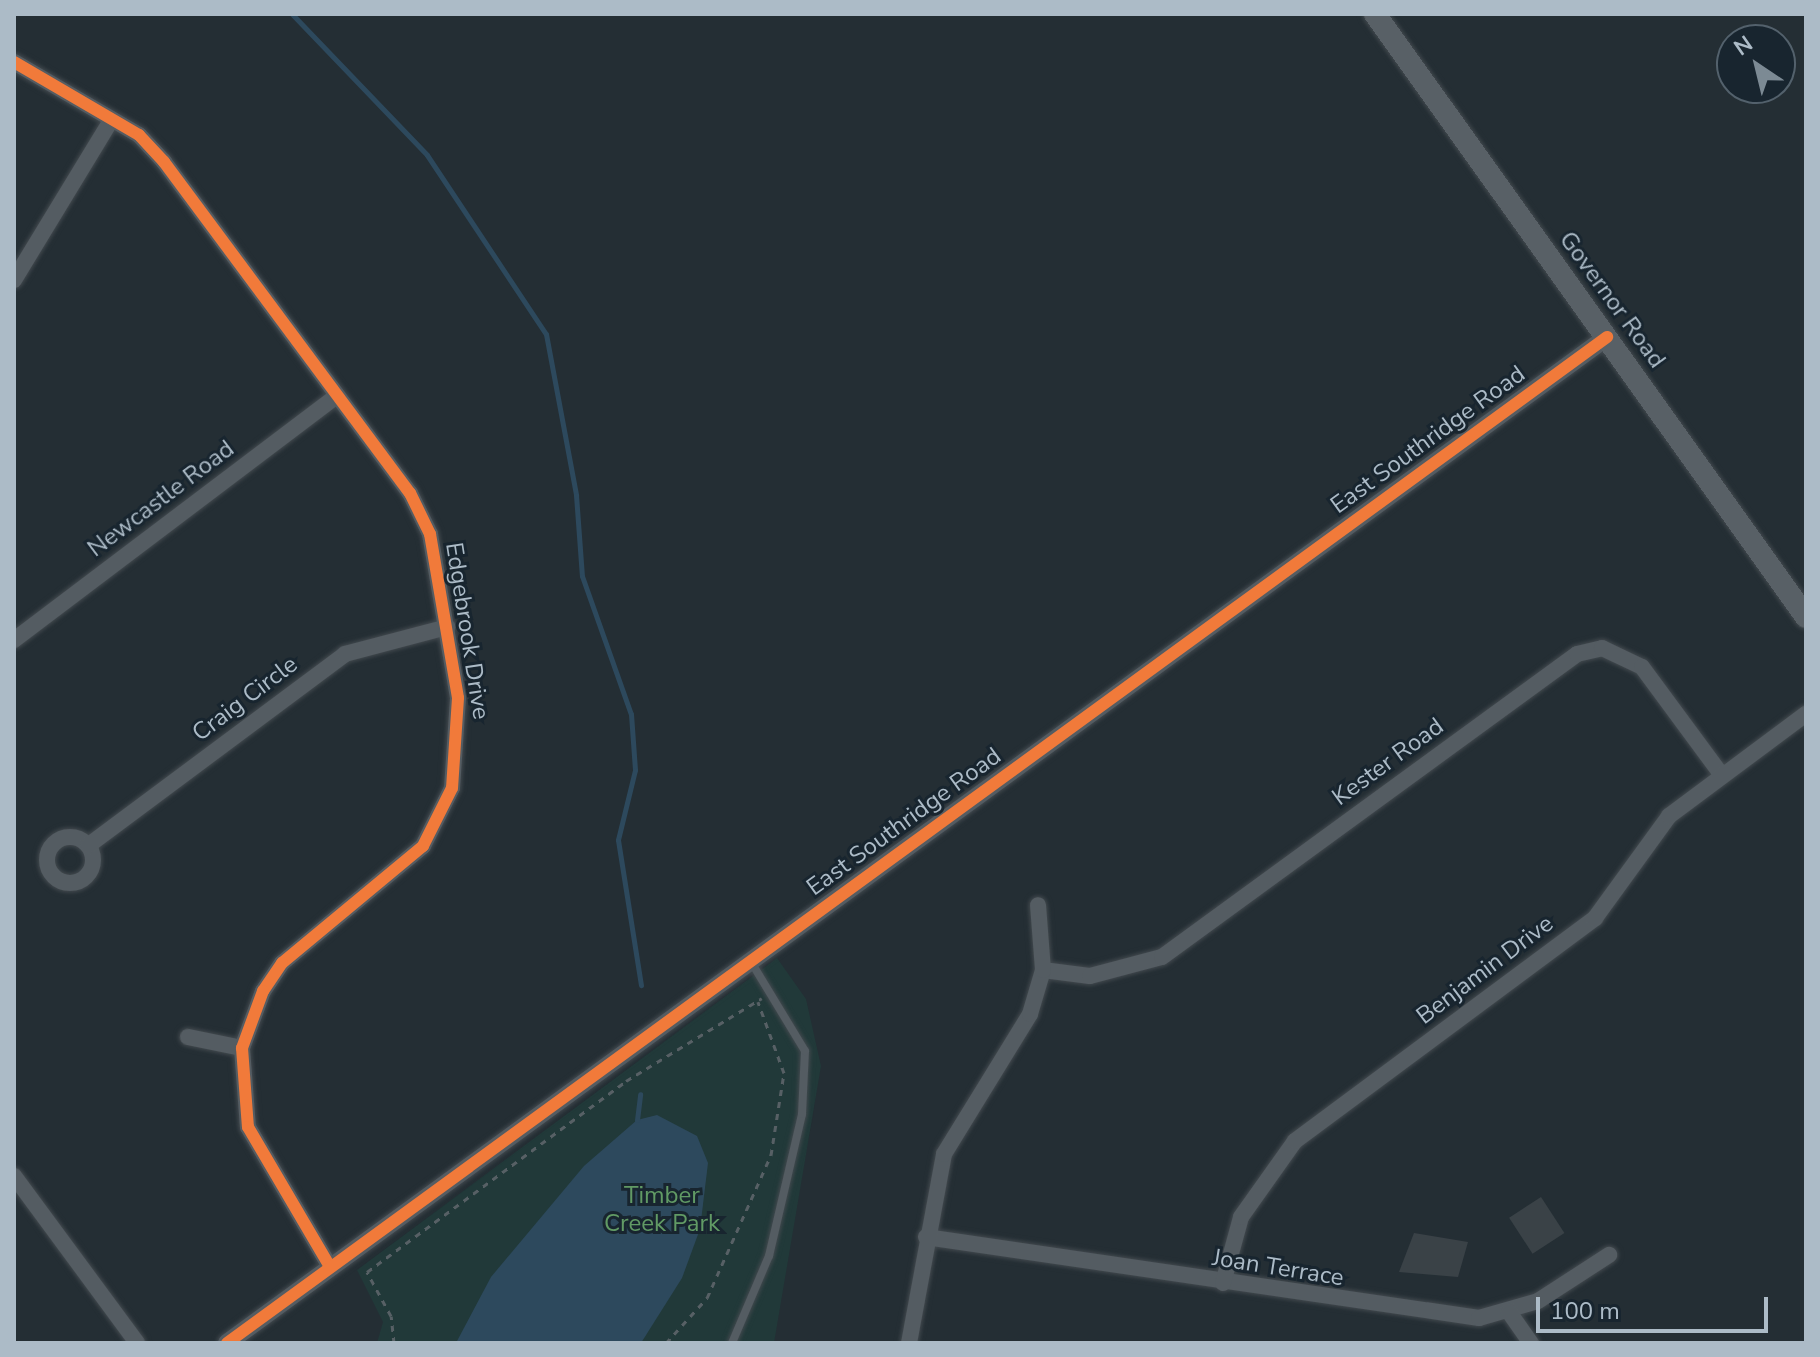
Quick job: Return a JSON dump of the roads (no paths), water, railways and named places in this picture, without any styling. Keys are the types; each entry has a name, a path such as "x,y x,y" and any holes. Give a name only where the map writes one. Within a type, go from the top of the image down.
{"main road":[{"name":"Governor Road","path":"1375,14 1806,617"}],"street":[{"name":"Edgebrook Drive","path":"14,62 112,119 164,162 422,515 447,627 460,730 445,805 412,856 282,963 263,991 242,1048 248,1127 330,1267"},
{"path":"14,280 112,119"},
{"name":"East Southridge Road","path":"227,1343 1607,337"},
{"name":"Newcastle Road","path":"14,640 337,396"},
{"name":"Craig Circle","path":"89,845 345,654 447,627"},
{"name":"Kester Road","path":"1043,970 1090,976 1162,957 1577,654 1602,648 1642,667 1721,774"},
{"name":"Benjamin Drive","path":"1223,1283 1241,1217 1295,1141 1595,918 1669,816 1721,774 1806,714"},
{"path":"909,1343 926,1237 944,1154 1010,1055 1043,970 1038,905"},
{"path":"188,1037 242,1048"},
{"path":"14,1176 137,1343"},
{"name":"Joan Terrace","path":"926,1237 1430,1316 1509,1312 1563,1288 1609,1255"},
{"path":"1509,1312 1531,1343"}],"lane":[{"path":"732,1343 769,1256 802,1114 805,1051 750,961"}],"water":[{"path":"657,1115 697,1136 708,1163 700,1229 682,1278 641,1343 456,1343 491,1277 584,1166 637,1120"}],"waterway":[{"path":"292,14 427,155 546,334 576,495 582,576 631,714 635,770 618,840 641,985"},
{"path":"637,1120 640,1094"}],"park label":[{"name":"Timber Creek Park","path":"662,1210"}]}
